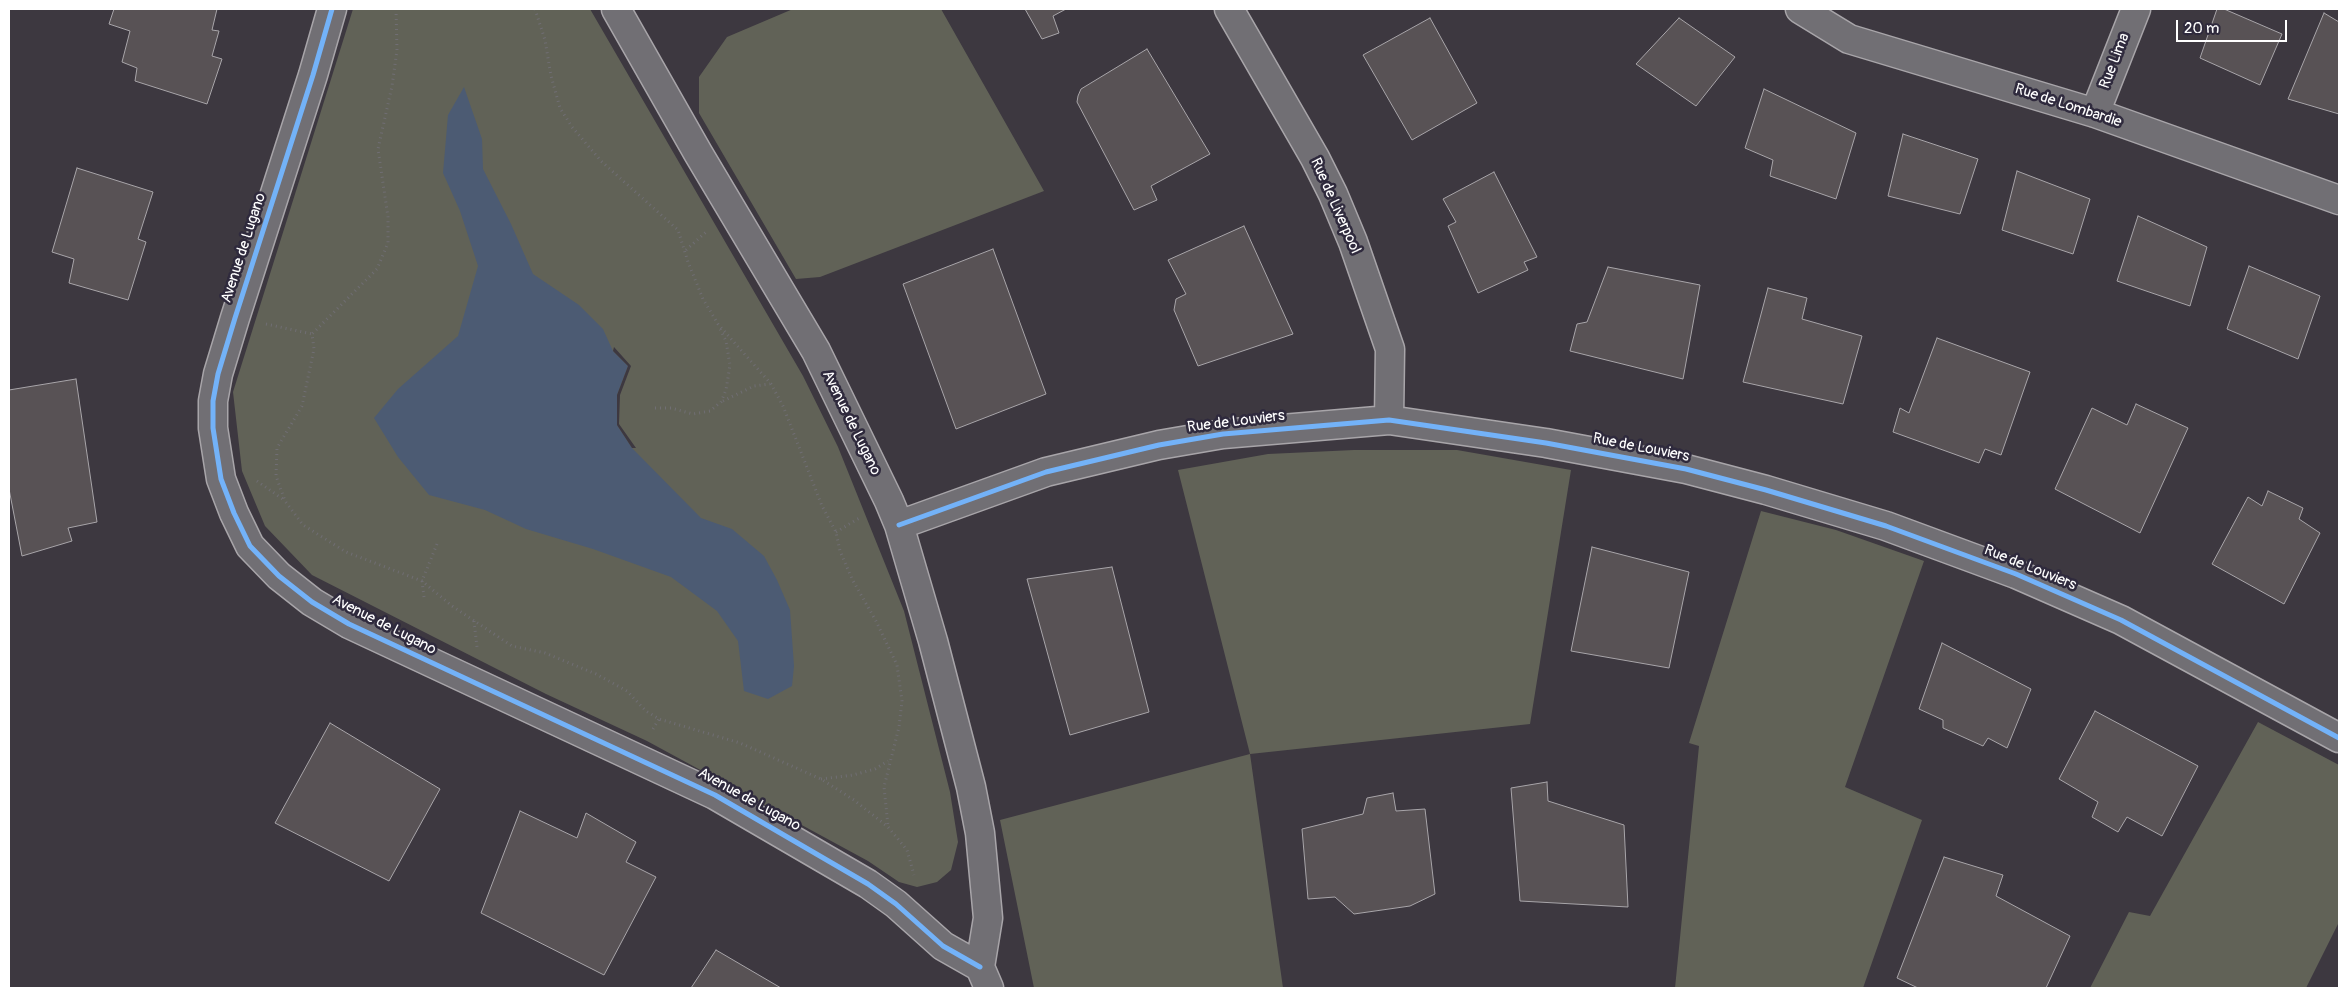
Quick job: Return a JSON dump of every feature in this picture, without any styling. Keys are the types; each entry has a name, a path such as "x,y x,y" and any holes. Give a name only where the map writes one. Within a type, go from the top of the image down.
{"street":[{"name":"Avenue de Lugano","path":"332,9 313,75 218,374 213,428 222,478 234,513 250,546 279,576 305,596 349,624 716,795 868,884 896,904 943,946 984,978"},
{"name":"Avenue de Lugano","path":"616,9 698,153 816,351 889,501 933,642 971,787 980,833 988,918 984,978"},
{"name":"Rue de Liverpool","path":"1229,9 1315,158 1333,194 1353,242 1390,349 1389,420"},
{"name":"Rue de Lombardie","path":"1800,9 1849,39 2095,113 2339,200"},
{"name":"Rue Lima","path":"2095,113 2136,9"},
{"name":"Rue de Louviers","path":"898,525 1046,472 1159,445 1223,434 1389,420 1546,443 1686,469 1886,526 2016,574 2120,620 2339,738"}],"path":[{"path":"312,334 377,269 388,243 388,217 378,150 392,86 397,50 396,9"},
{"path":"535,9 545,40 551,76 560,108 572,128 601,161 678,230 688,262 704,299 726,341 730,365 726,390 721,402"},
{"path":"265,324 312,334"},
{"path":"718,324 771,384 798,441 822,506 836,532 840,551 852,579 876,621 896,665 902,701 899,727 884,787 888,827"},
{"path":"312,334 314,349 302,406 277,448 276,476 284,501 303,526 346,552 422,581 452,606 512,646 545,653 596,674 627,691 646,710 659,719 740,743 821,779 854,800 888,827 907,850 915,878"},
{"path":"655,408 671,408 693,414 710,411 734,394 754,386 771,384"},
{"path":"836,532 865,515"},
{"path":"424,597 422,581 436,544"},
{"path":"821,779 853,775 875,769 889,761"}],"shaded area":[{"path":"353,9 590,9 803,376 838,447 904,611 950,792 958,842 951,870 937,882 917,887 899,882 868,861 647,741 546,694 312,575 265,526 242,471 233,392"},
{"path":"793,9 941,9 1044,191 820,277 796,279 699,113 699,77 727,37"},
{"path":"1354,450 1457,450 1571,470 1530,724 1250,754 1178,470 1268,454"},
{"path":"1761,511 1836,530 1924,561 1845,787 1922,820 1863,988 1675,988 1699,746 1689,743"},
{"path":"2258,722 2339,765 2339,922 2306,988 2090,988 2129,912 2150,916"},
{"path":"1250,754 1283,988 1034,988 1000,820"}],"water":[{"path":"464,87 482,139 483,169 511,224 533,274 579,305 603,329 613,351 628,366 617,395 617,425 632,448 701,518 732,529 764,556 777,580 790,610 794,666 792,686 768,699 744,691 738,641 717,611 671,577 593,549 526,529 485,510 429,495 398,457 374,418 398,389 458,336 478,266 460,211 443,173 448,115"}],"pier":[{"path":"614,347 631,366 620,395 619,424 636,448 632,448 617,425 617,395 628,366 613,351"}],"building":[{"path":"114,9 217,9 212,30 219,31 212,56 222,59 207,104 135,81 137,68 122,62 130,31 109,24"},
{"path":"1025,9 1066,9 1053,16 1059,33 1042,39"},
{"path":"2217,9 2224,9 2282,34 2260,85 2200,58"},
{"path":"2324,13 2339,22 2339,114 2288,99"},
{"path":"1430,18 1477,103 1412,140 1363,55"},
{"path":"1679,18 1735,57 1696,106 1636,64"},
{"path":"1147,49 1210,154 1151,186 1157,200 1134,210 1077,102 1081,89"},
{"path":"1764,89 1856,133 1836,199 1770,176 1773,160 1745,148"},
{"path":"1903,134 1978,159 1960,214 1888,196"},
{"path":"77,168 153,192 138,239 146,242 128,300 69,283 74,259 52,252"},
{"path":"2017,171 2090,199 2073,254 2002,230"},
{"path":"1494,172 1537,257 1524,262 1528,270 1478,293 1448,226 1456,222 1443,199"},
{"path":"2138,216 2207,247 2190,306 2117,281"},
{"path":"1244,226 1293,334 1198,366 1174,310 1176,299 1186,294 1168,260"},
{"path":"993,249 1046,394 956,429 903,284"},
{"path":"2249,266 2320,296 2298,359 2227,329"},
{"path":"1608,267 1700,285 1683,379 1570,351 1577,324 1587,322"},
{"path":"1768,288 1807,298 1802,319 1862,336 1843,404 1743,382"},
{"path":"1937,338 2030,372 2001,455 1985,449 1979,463 1893,432 1900,408 1909,413"},
{"path":"76,379 97,522 68,528 72,541 22,556 9,489 9,390"},
{"path":"2136,404 2188,428 2140,533 2055,489 2092,408 2127,425"},
{"path":"2268,491 2303,508 2299,519 2320,533 2284,604 2212,564 2248,497 2262,506"},
{"path":"1592,547 1689,572 1669,668 1571,651"},
{"path":"1112,567 1149,712 1070,735 1027,579"},
{"path":"1942,643 2031,689 2007,748 1988,738 1983,746 1943,728 1943,720 1919,709"},
{"path":"2095,711 2198,766 2162,836 2127,817 2118,832 2092,817 2098,802 2059,779"},
{"path":"330,723 440,789 389,881 275,823"},
{"path":"1547,782 1548,801 1624,825 1628,907 1520,901 1511,788"},
{"path":"1393,793 1396,811 1425,809 1435,894 1410,906 1354,914 1335,897 1308,899 1302,829 1363,814 1367,798"},
{"path":"520,811 577,838 586,813 636,842 626,862 656,877 604,975 481,913"},
{"path":"1944,857 2003,875 1996,896 2070,936 2046,988 1918,988 1897,978"},
{"path":"716,950 781,988 691,988"}],"cycle path":[{"path":"332,9 313,75 235,318 218,374 213,401 213,428 221,479 234,513 250,546 279,576 312,602 349,624 715,795 868,884 896,904 943,946 980,967"},
{"path":"899,525 1046,472 1159,445 1223,434 1389,420 1546,443 1686,469 1766,490 1886,526 2016,574 2121,620 2339,738"}]}
